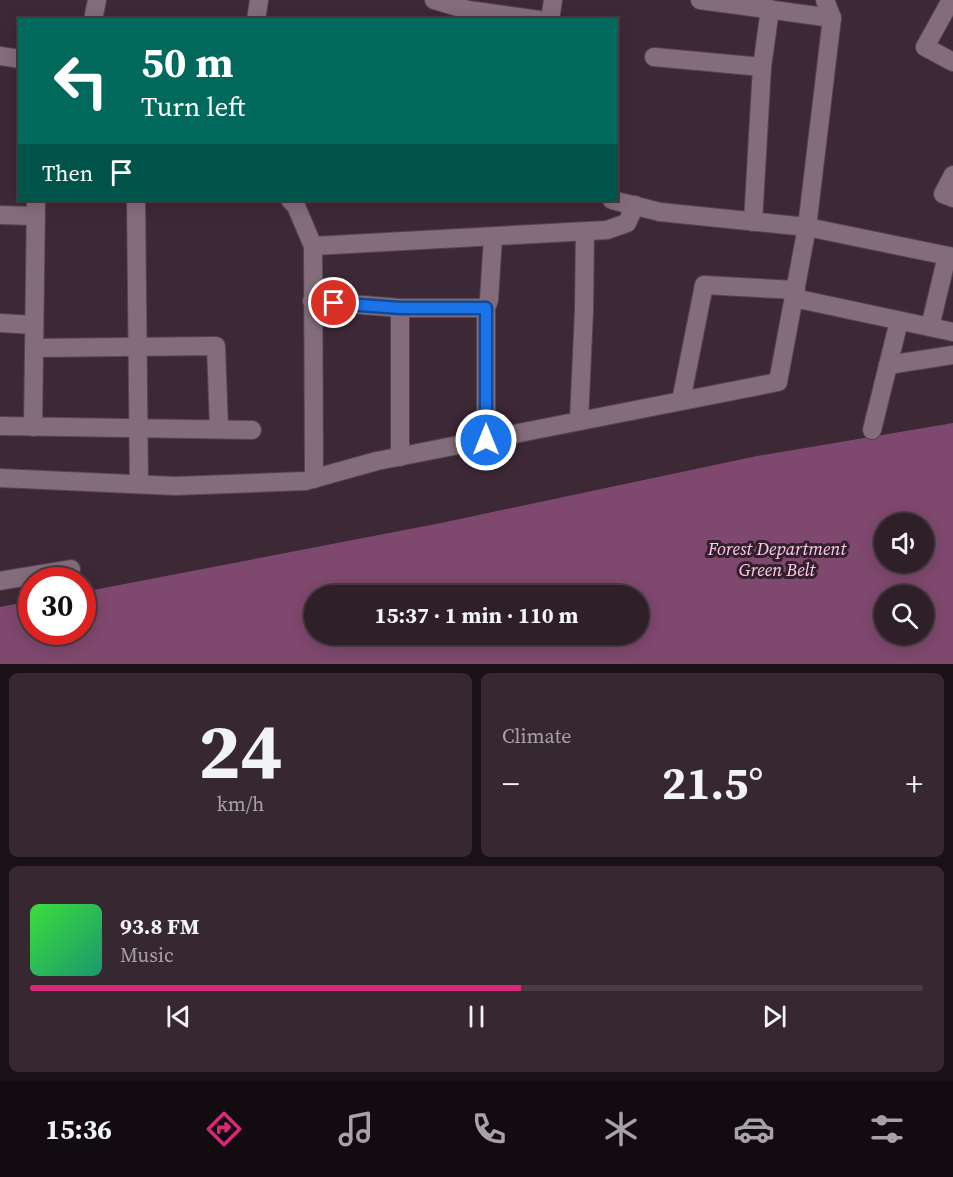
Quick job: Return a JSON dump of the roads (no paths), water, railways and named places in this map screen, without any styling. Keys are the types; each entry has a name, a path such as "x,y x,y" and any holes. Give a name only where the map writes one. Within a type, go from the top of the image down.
{"street":[{"path":"93,18 97,0"},
{"path":"256,18 259,0"},
{"path":"434,0 468,10 525,18"},
{"path":"550,18 553,0"},
{"path":"700,0 832,18"},
{"path":"0,478 175,486 305,481 400,457 778,382 807,228 832,18 825,0"},
{"path":"951,0 926,47 953,62"},
{"path":"753,222 762,67 770,9"},
{"path":"0,56 18,59"},
{"path":"654,57 762,67"},
{"path":"953,175 943,194 953,198"},
{"path":"136,201 139,484"},
{"path":"291,201 296,206 313,246 314,479"},
{"path":"616,201 660,212 807,228 950,256 930,327"},
{"path":"313,246 608,230 627,223 635,206"},
{"path":"0,215 35,208 33,427"},
{"path":"579,421 585,232"},
{"path":"486,440 486,308 489,300 493,237"},
{"path":"681,401 704,285 795,294 899,321 953,332"},
{"path":"312,301 400,308 486,308"},
{"path":"400,308 400,457"},
{"path":"872,430 899,321"},
{"path":"0,323 34,325"},
{"path":"34,348 216,346 219,429"},
{"path":"888,364 953,355"},
{"path":"0,426 252,430"},
{"path":"0,581 18,578"}],"park label":[{"name":"Forest Department Green Belt","path":"777,559"}]}
